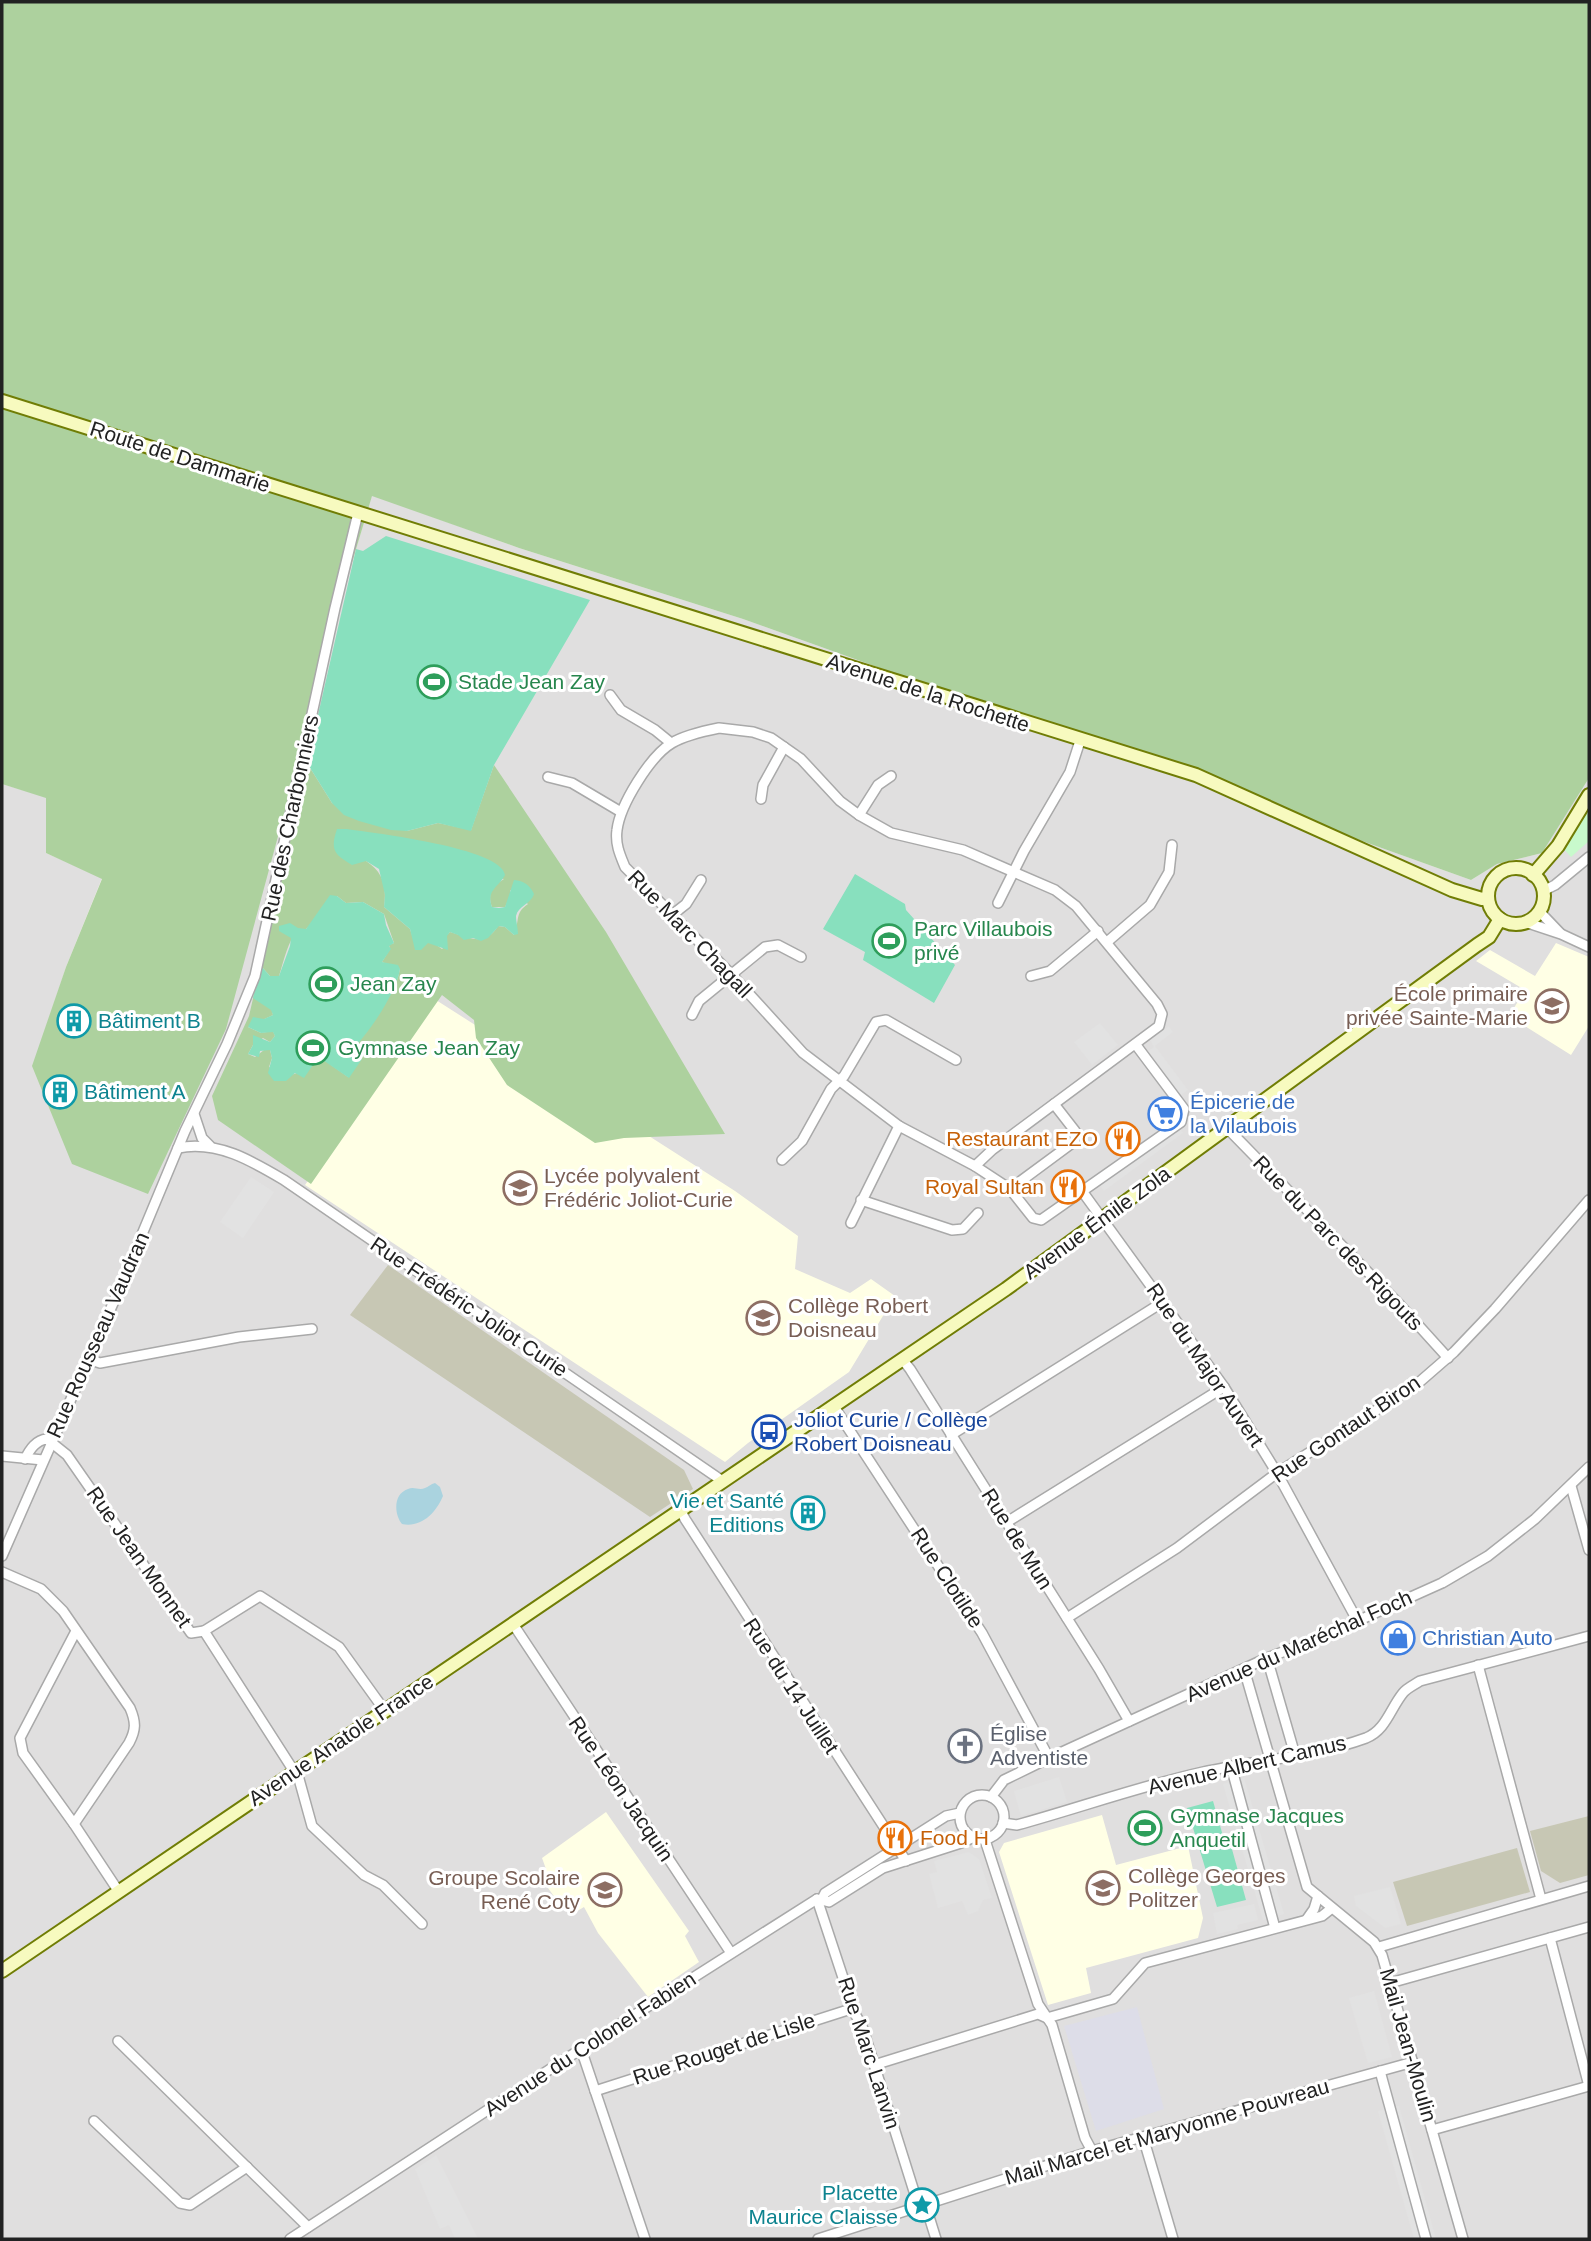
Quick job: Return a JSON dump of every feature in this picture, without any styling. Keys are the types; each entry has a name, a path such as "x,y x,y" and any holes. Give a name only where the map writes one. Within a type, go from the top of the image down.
{"main road":[{"name":"Route de Dammarie","path":"2,401 358,513"},
{"name":"Avenue de la Rochette","path":"358,513 1080,741 1196,775 1452,890 1482,899 1488,898"},
{"path":"1533,875 1558,846 1589,795"},
{"path":"1521,869 1533,875 1543,891 1539,911 1525,922 1512,924 1500,919 1492,910 1488,898 1490,886 1502,872 1521,869"},
{"name":"Avenue Émile Zola","path":"680,1509 1102,1219 1489,937 1500,919"},
{"name":"Avenue Anatole France","path":"2,1971 680,1509"}],"street":[{"name":"Rue des Charbonniers","path":"194,1113 255,976 358,513"},
{"path":"610,695 621,710 671,743"},
{"name":"Rue Marc Chagall","path":"975,1166 1159,1026 1161,1009 1076,906 1055,890 963,850 891,833 840,801 801,759 771,738 735,729 704,731 671,743 642,776 621,812 617,848 625,867 731,974 803,1053 899,1126 975,1166 1010,1189 1033,1218 1041,1220 1082,1191"},
{"path":"998,904 1013,872 1070,772 1080,741"},
{"path":"761,799 763,785 784,747"},
{"path":"859,815 878,785 891,776"},
{"path":"548,777 572,783 621,812"},
{"path":"1107,942 1150,905 1169,872 1172,845"},
{"path":"1543,891 1555,886 1589,857"},
{"path":"673,915 686,904 701,880"},
{"path":"1539,911 1562,934"},
{"path":"1525,922 1562,934 1589,947"},
{"path":"1031,976 1050,971 1098,931"},
{"path":"692,1015 699,1001 765,947 773,945 801,957"},
{"path":"782,1160 802,1142 831,1089 839,1081 876,1022 886,1020 956,1060"},
{"path":"1082,1191 1181,1122 1184,1110 1136,1045"},
{"path":"1010,1189 1075,1141 1075,1131 1054,1104"},
{"path":"194,1113 202,1138 210,1146"},
{"name":"Rue Rousseau Vaudran","path":"2,1556 194,1113"},
{"path":"851,1223 899,1126"},
{"name":"Rue du Parc des Rigouts","path":"1227,1128 1400,1305 1448,1358"},
{"name":"Rue Frédéric Joliot Curie","path":"178,1148 210,1146 242,1157 284,1180 721,1480"},
{"name":"Rue du Major Auvert","path":"1082,1191 1224,1387 1277,1473 1357,1620"},
{"path":"861,1200 952,1230 963,1229 978,1213"},
{"name":"Rue Gontaut Biron","path":"1068,1618 1177,1548 1277,1473 1416,1385 1448,1358 1495,1309 1589,1200"},
{"path":"951,1435 1163,1302"},
{"path":"87,1359 100,1363 239,1337 312,1329"},
{"name":"Rue de Mun","path":"901,1359 910,1369 1068,1618 1129,1720"},
{"path":"1007,1522 1224,1387"},
{"name":"Rue Clotilde","path":"833,1405 982,1633 1049,1758"},
{"path":"25,1459 41,1440 51,1441"},
{"name":"Rue Jean Monnet","path":"51,1441 67,1455 191,1633 204,1631 299,1779 312,1826 364,1875 383,1885 422,1924"},
{"path":"2,1457 43,1460"},
{"name":"Avenue du Maréchal Foch","path":"991,1797 1004,1780 1129,1720 1442,1583 1488,1556 1535,1519 1589,1467"},
{"path":"1572,1486 1589,1550"},
{"name":"Rue du 14 Juillet","path":"680,1509 893,1851 906,1861"},
{"path":"2,1572 41,1589 63,1611 130,1708 135,1731 75,1824"},
{"path":"204,1631 260,1596 339,1647 385,1710"},
{"name":"Rue Léon Jacquin","path":"513,1624 731,1953"},
{"path":"76,1631 20,1738 23,1753 75,1824 119,1892"},
{"name":"Avenue Albert Camus","path":"1003,1823 1017,1825 1231,1766 1271,1761 1330,1748 1375,1733 1387,1721 1408,1688 1420,1681 1589,1636"},
{"path":"1267,1658 1295,1755"},
{"path":"1478,1665 1541,1899"},
{"name":"Mail Jean-Moulin","path":"1244,1669 1307,1886 1379,1947 1463,2239"},
{"path":"1231,1766 1275,1928"},
{"path":"820,1899 829,1902 883,1868 972,1838 985,1840 997,1834 1003,1823 1000,1805 991,1797 971,1797 961,1807 962,1827 972,1838"},
{"path":"893,1851 946,1816 960,1813"},
{"path":"985,1840 1038,2004 1052,2025 1091,2151"},
{"name":"Avenue du Colonel Fabien","path":"290,2239 581,2049 893,1851"},
{"path":"1379,1947 1589,1886"},
{"path":"1307,1919 1318,1896"},
{"name":"Rue Marc Lanvin","path":"820,1899 917,2202 927,2210 936,2239"},
{"path":"874,2065 1038,2014 1046,2018 1113,1999 1145,1963 1322,1916 1332,1908"},
{"path":"1390,1983 1589,1927"},
{"path":"1432,2130 1589,2086 1550,1938"},
{"name":"Rue Rouget de Lisle","path":"595,2091 854,2008"},
{"path":"118,2041 308,2227"},
{"path":"581,2049 645,2239"},
{"name":"Mail Marcel et Maryvonne Pouvreau","path":"818,2239 1091,2151 1413,2062"},
{"name":"Mail Jean-Moulin","path":"1380,2071 1426,2239"},
{"path":"94,2121 185,2205 190,2205 247,2167"},
{"path":"1143,2137 1173,2239"}],"shaded area":[{"path":"372,495 519,548 743,619 1471,880 1497,864 1542,853 1589,778 1589,2239 2,2239 2,784 46,797 46,853 102,878 66,967 33,1066 351,566"},
{"name":"École primaire privée Sainte-Marie","path":"1556,943 1589,957 1589,1026 1571,1055 1509,1016 1525,990 1476,961 1490,950 1535,976"},
{"name":"Lycée polyvalent Frédéric Joliot-Curie","path":"436,1000 735,1191 798,1236 795,1269 850,1293 871,1279 895,1296 849,1372 725,1462 305,1185"},
{"path":"1100,1023 1118,1045 1092,1065 1074,1042"},
{"path":"1169,1026 1173,1032 1155,1046 1188,1090 1181,1095 1148,1051 1154,1047 1150,1040"},
{"path":"1179,1127 1183,1133 1104,1191 1100,1185"},
{"path":"251,1177 274,1192 243,1238 220,1222"},
{"path":"388,1265 684,1470 693,1489 650,1517 350,1315"},
{"path":"1059,1777 1067,1802 1021,1816 1014,1791"},
{"path":"1244,1778 1284,1914 1263,1920 1223,1784"},
{"name":"Groupe Scolaire René Coty","path":"606,1812 689,1931 685,1936 699,1962 648,1997 598,1933 584,1907 574,1913 569,1906 563,1909 538,1874 546,1869 542,1858"},
{"name":"Collège Georges Politzer","path":"1102,1815 1116,1865 1188,1846 1203,1918 1198,1938 1086,1968 1091,1993 1048,2005 999,1852 1004,1843"},
{"path":"1589,1816 1589,1875 1560,1883 1541,1871 1530,1831"},
{"path":"1517,1848 1530,1892 1407,1926 1393,1882"},
{"path":"969,1852 979,1859 992,1898 983,1900 978,1911 968,1915 962,1901 938,1908 929,1874 937,1872 934,1861"},
{"path":"1390,1887 1401,1924 1385,1928 1356,1906 1354,1896"},
{"path":"1254,1904 1258,1920 1217,1934 1213,1913"},
{"path":"1374,1991 1392,2057 1368,2063 1349,1998"},
{"path":"1137,2007 1164,2109 1096,2131 1064,2026"},
{"path":"1399,2106 1436,2239 1414,2239 1378,2111"},
{"path":"436,2155 478,2239 455,2239 449,2225 440,2229 415,2169"}],"green space":[{"path":"2,2 1589,2 1589,778 1542,853 1497,864 1471,880 743,619 519,548 372,496 226,1029 148,1194 72,1164 32,1066 66,967 102,879 46,853 46,798 2,784"},
{"name":"Stade Jean Zay","path":"386,536 590,600 494,765 471,831 438,823 407,831 391,830 344,815 332,803 307,763 356,549 363,551"},
{"path":"307,763 332,803 407,831 438,823 471,830 494,765 606,932 725,1134 624,1138 595,1143 507,1085 476,1038 474,1020 442,995 311,1184 218,1120 212,1096 249,1016","holes":["366,861 504,879 496,884 492,891 492,907 505,907 510,890 528,904 519,914 514,935 505,927 498,926 483,939 450,932 446,936 447,944 442,949 435,944 413,938 410,929 384,907 385,892 382,880","337,896 346,903 363,902 384,914 394,943 389,945 390,949 382,962 400,969 397,981 351,1050 348,1077 317,1055 297,1073 288,1076 269,1067 272,1058 270,1050 264,1050 255,1057 248,1054 253,1045 263,1038 270,1042 275,1036 273,1031 261,1033 248,1027 273,1015 261,966 270,976 279,976 289,945 298,929 306,929"]},
{"path":"1589,809 1589,841 1571,857 1563,848"},
{"name":"Jean Zay","path":"337,829 435,843 483,857 498,865 505,875 492,893 492,907 505,907 514,880 526,884 534,894 517,913 518,934 514,935 505,927 499,926 488,938 481,941 473,938 464,940 450,932 447,936 448,950 428,943 421,950 415,950 410,929 384,907 385,895 379,869 366,861 352,865 341,858 334,847"},
{"name":"Parc Villaubois privé","path":"855,874 905,904 906,910 955,965 934,1003 863,960 865,952 823,929"},
{"name":"Jean Zay","path":"330,895 337,896 346,903 363,902 384,914 394,943 389,946 391,949 382,962 398,965 400,969 397,979 380,1013 351,1051 362,1059 349,1078 317,1056 304,1078 295,1073 286,1081 274,1081 268,1073 272,1058 270,1050 260,1051 259,1057 248,1054 253,1045 253,1035 270,1042 275,1036 273,1032 261,1033 248,1027 253,1017 264,1019 273,1015 271,1010 253,998 261,966 270,976 279,976 291,938 279,931 279,926 290,923 306,929"},
{"path":"1213,1801 1225,1843 1230,1842 1246,1900 1217,1907 1187,1808"}],"water":[{"path":"435,1483 440,1487 443,1496 436,1508 427,1518 415,1524 402,1524 396,1510 400,1495 410,1488 423,1489"}],"place":[{"name":"Stade Jean Zay","path":"434,682"},
{"name":"Parc Villaubois privé","path":"889,941"},
{"name":"Jean Zay","path":"326,984"},
{"name":"École primaire privée Sainte-Marie","path":"1552,1006"},
{"name":"Bâtiment B","path":"74,1021"},
{"name":"Gymnase Jean Zay","path":"313,1048"},
{"name":"Bâtiment A","path":"60,1092"},
{"name":"Épicerie de la Vilaubois","path":"1165,1114"},
{"name":"Restaurant EZO","path":"1123,1139"},
{"name":"Royal Sultan","path":"1068,1187"},
{"name":"Lycée polyvalent Frédéric Joliot-Curie","path":"520,1188"},
{"name":"Collège Robert Doisneau","path":"763,1318"},
{"name":"Joliot Curie / Collège Robert Doisneau","path":"769,1432"},
{"name":"Vie et Santé Editions","path":"808,1513"},
{"name":"Christian Auto","path":"1398,1638"},
{"name":"Église Adventiste","path":"965,1746"},
{"name":"Gymnase Jacques Anquetil","path":"1145,1828"},
{"name":"Food H","path":"895,1838"},
{"name":"Collège Georges Politzer","path":"1103,1888"},
{"name":"Groupe Scolaire René Coty","path":"605,1890"},
{"name":"Placette Maurice Claisse","path":"922,2205"}]}
